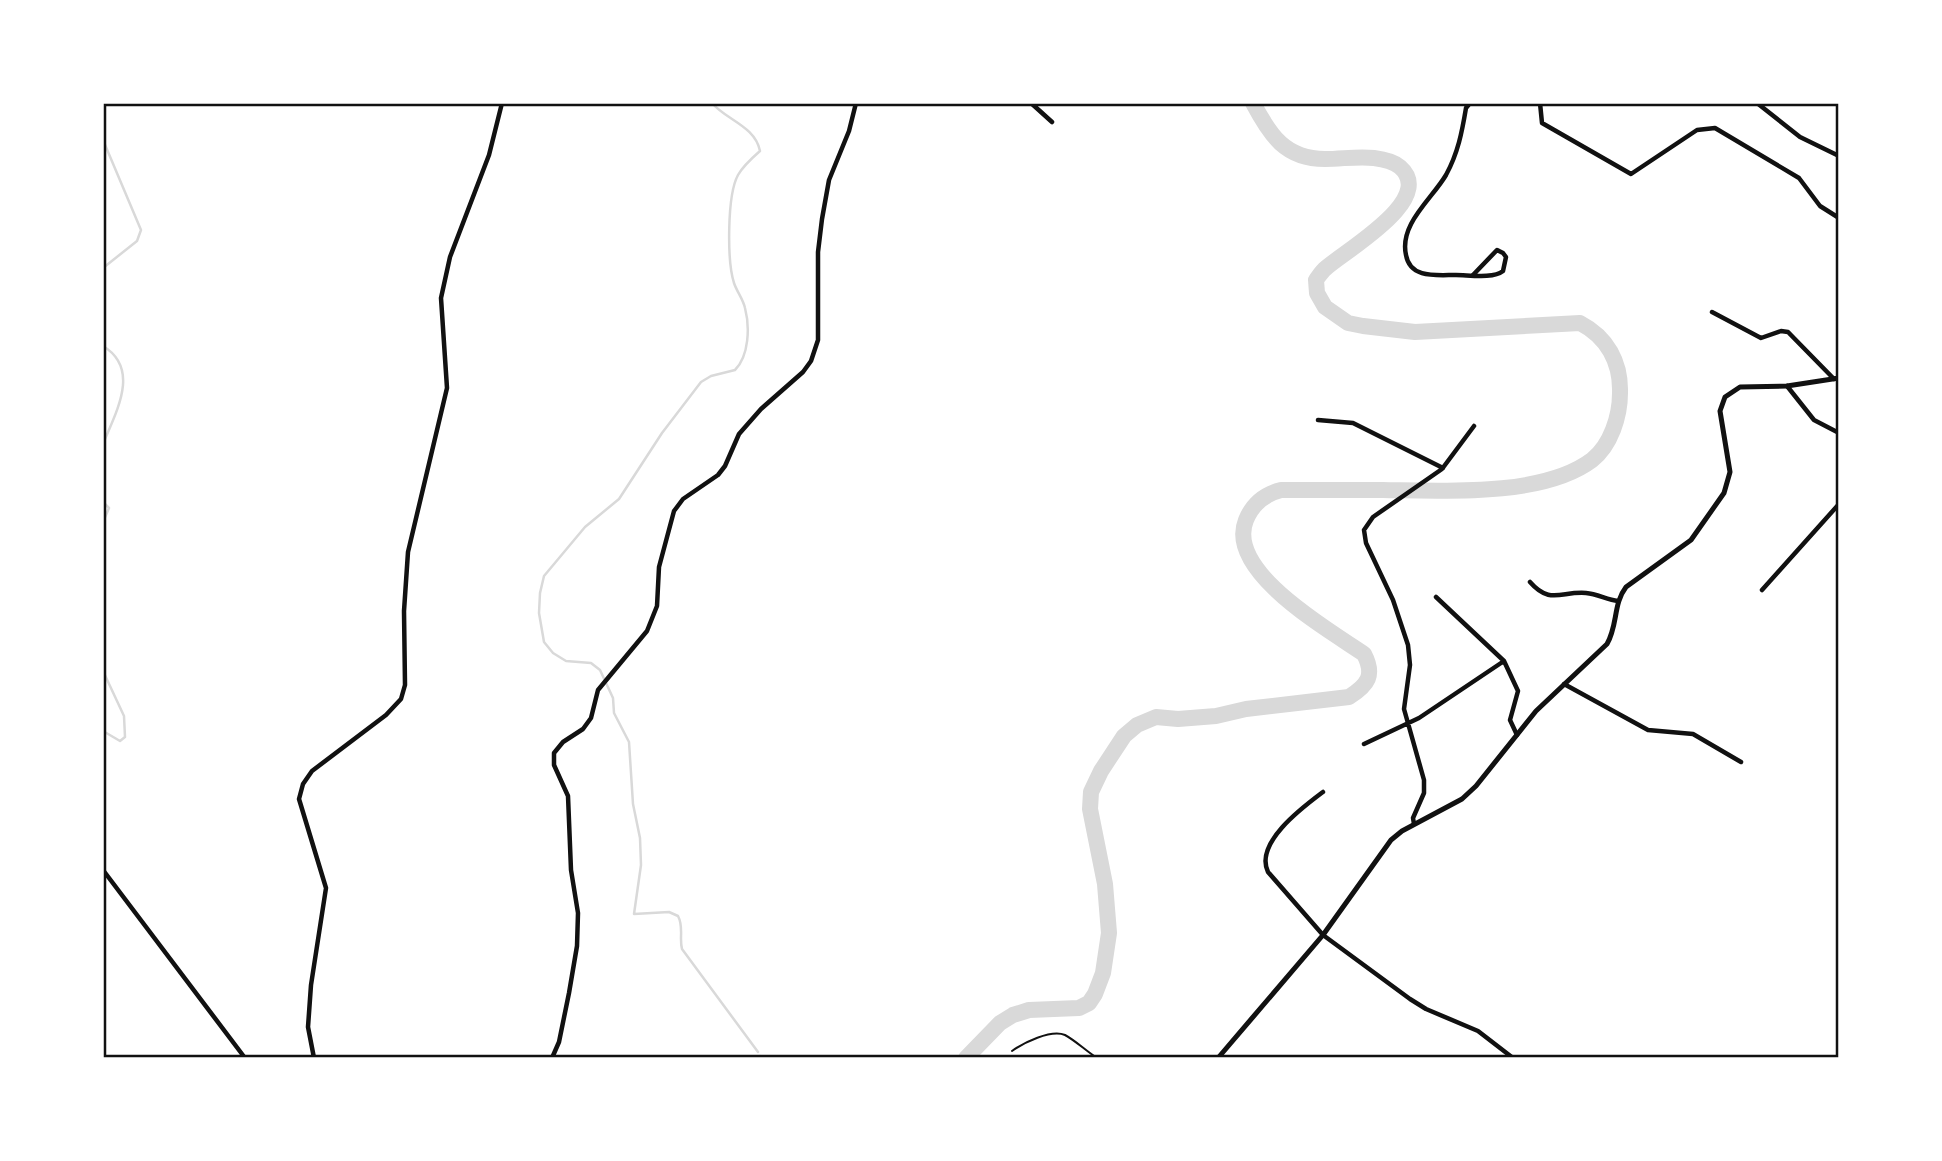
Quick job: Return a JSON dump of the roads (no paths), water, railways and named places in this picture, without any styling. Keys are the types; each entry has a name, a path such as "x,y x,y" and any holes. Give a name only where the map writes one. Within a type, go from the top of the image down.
{"main road":[{"path":"1218,1058 1323,935 1391,841 1414,824 1462,799 1489,773 1536,711 1607,644 1615,631 1618,601 1626,587 1691,540 1724,493 1730,472 1720,411 1725,397 1740,387 1787,386 1837,379"}],"street":[{"path":"314,1058 307,1027 326,888 299,799 303,784 312,771 386,715 401,699 405,685 404,611 408,552 447,388 441,298 450,257 489,155 502,103"},
{"path":"552,1058 559,1042 569,993 577,946 578,913 571,870 568,796 554,765 554,753 583,729 591,718 598,690 647,631 657,606 659,567 674,511 684,499 718,475 725,466 739,434 811,361 818,340 818,252 822,219 829,180 849,131 856,103"},
{"path":"1031,103 1052,122"},
{"path":"1470,103 1466,108 1460,143 1445,176 1412,223 1404,243 1407,261 1412,269 1431,275 1473,275 1499,274 1503,271 1506,257 1497,250 1473,275"},
{"path":"1540,103 1542,123 1632,174 1698,130 1716,128 1799,178 1820,206 1839,218"},
{"path":"1757,103 1800,137 1839,156"},
{"path":"1712,312 1761,338 1781,331 1788,332 1837,379"},
{"path":"1787,386 1814,420 1839,433"},
{"path":"1318,420 1353,424 1443,468"},
{"path":"1414,824 1413,818 1424,793 1424,780 1404,702 1410,665 1408,645 1393,600 1364,537 1367,524 1373,517 1427,482 1443,468 1474,426"},
{"path":"1762,590 1839,504"},
{"path":"1530,582 1547,596 1582,592 1618,601"},
{"path":"1436,597 1504,661 1518,691 1510,720 1518,736"},
{"path":"1364,744 1408,724 1504,661"},
{"path":"1563,684 1648,730 1693,734 1741,762"},
{"path":"1324,792 1290,819 1265,853 1268,872 1323,935 1418,1004 1478,1031 1513,1058"},
{"path":"103,870 245,1058"}],"lane":[{"path":"1012,1051 1025,1041 1058,1033 1097,1058"}],"waterway":[{"path":"712,103 746,129 757,142 760,151 738,175 730,212 732,273 747,316 746,349 735,370 711,376 701,382 662,433 619,499 585,527 544,576 539,613 544,642 553,653 566,661 591,663 600,670 613,698 614,713 629,742 641,865 634,914 669,912 678,916 682,949 758,1052"},
{"path":"966,1058 1000,1023 1013,1015 1029,1010 1079,1008 1089,1003 1095,994 1103,973 1109,933 1105,884 1090,809 1091,792 1124,736 1137,725 1156,717 1178,719 1216,716 1246,709 1349,697 1368,679 1369,668 1364,654 1284,597 1251,559 1244,539 1246,520 1256,504 1281,490 1463,491 1520,486 1547,480 1571,472 1599,454 1616,420 1620,382 1615,361 1598,335 1580,323 1415,332 1348,323 1325,307 1317,293 1316,280 1325,269 1368,237 1398,208 1407,194 1408,180 1400,167 1384,160 1362,157 1325,159 1299,155 1280,143 1253,103"},
{"path":"103,140 141,230 137,241 103,268"},
{"path":"103,346 121,367 123,379 119,405 103,444"},
{"path":"103,502 109,508 103,522"},
{"path":"103,671 124,716 125,737 120,741 103,731"}]}
